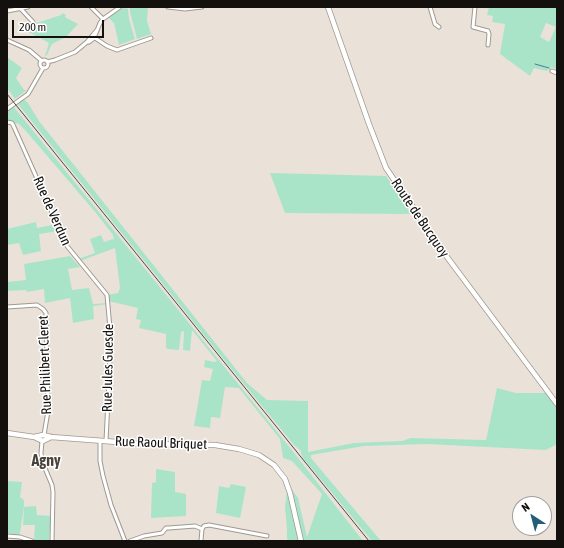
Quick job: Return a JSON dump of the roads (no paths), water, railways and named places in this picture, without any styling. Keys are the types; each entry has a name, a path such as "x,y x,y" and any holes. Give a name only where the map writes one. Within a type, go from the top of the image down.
{"main road":[{"name":"Route de Bucquoy","path":"328,8 386,168 447,257 557,404"},
{"path":"7,433 44,438"},
{"name":"Rue Raoul Briquet","path":"44,438 159,444 215,445 239,449 259,455 270,461 285,479 290,493 301,541"}],"street":[{"path":"7,11 28,7"},
{"path":"91,7 103,19"},
{"path":"7,40 29,50 42,61 44,60 47,62 72,53 94,37 103,19 120,7"},
{"path":"168,7 185,9 202,7"},
{"path":"430,7 435,24 439,27"},
{"path":"474,7 472,27 488,32 488,45"},
{"path":"20,8 33,22"},
{"path":"94,37 117,50 151,38"},
{"path":"42,61 40,65 43,68"},
{"path":"7,109 29,93 43,68 47,67 47,62"},
{"path":"552,71 557,73"},
{"name":"Rue de Verdun","path":"7,122 12,123 14,127 70,252 107,296"},
{"name":"Rue Jules Guesde","path":"106,441 111,339 107,296"},
{"name":"Rue Philibert Cleret","path":"7,307 37,305 46,313 48,411 40,453 52,485 53,492 52,541"},
{"path":"100,441 100,461 103,476 111,505 125,541"},
{"path":"130,541 144,536 162,534 166,528 194,526 202,528 208,525 267,536"},
{"path":"201,541 202,528"},
{"path":"7,536 20,537 32,541"}],"waterway":[{"path":"535,64 549,68"}],"railway":[{"path":"7,94 369,541"}],"district":[{"name":"Agny","path":"46,461"}]}
